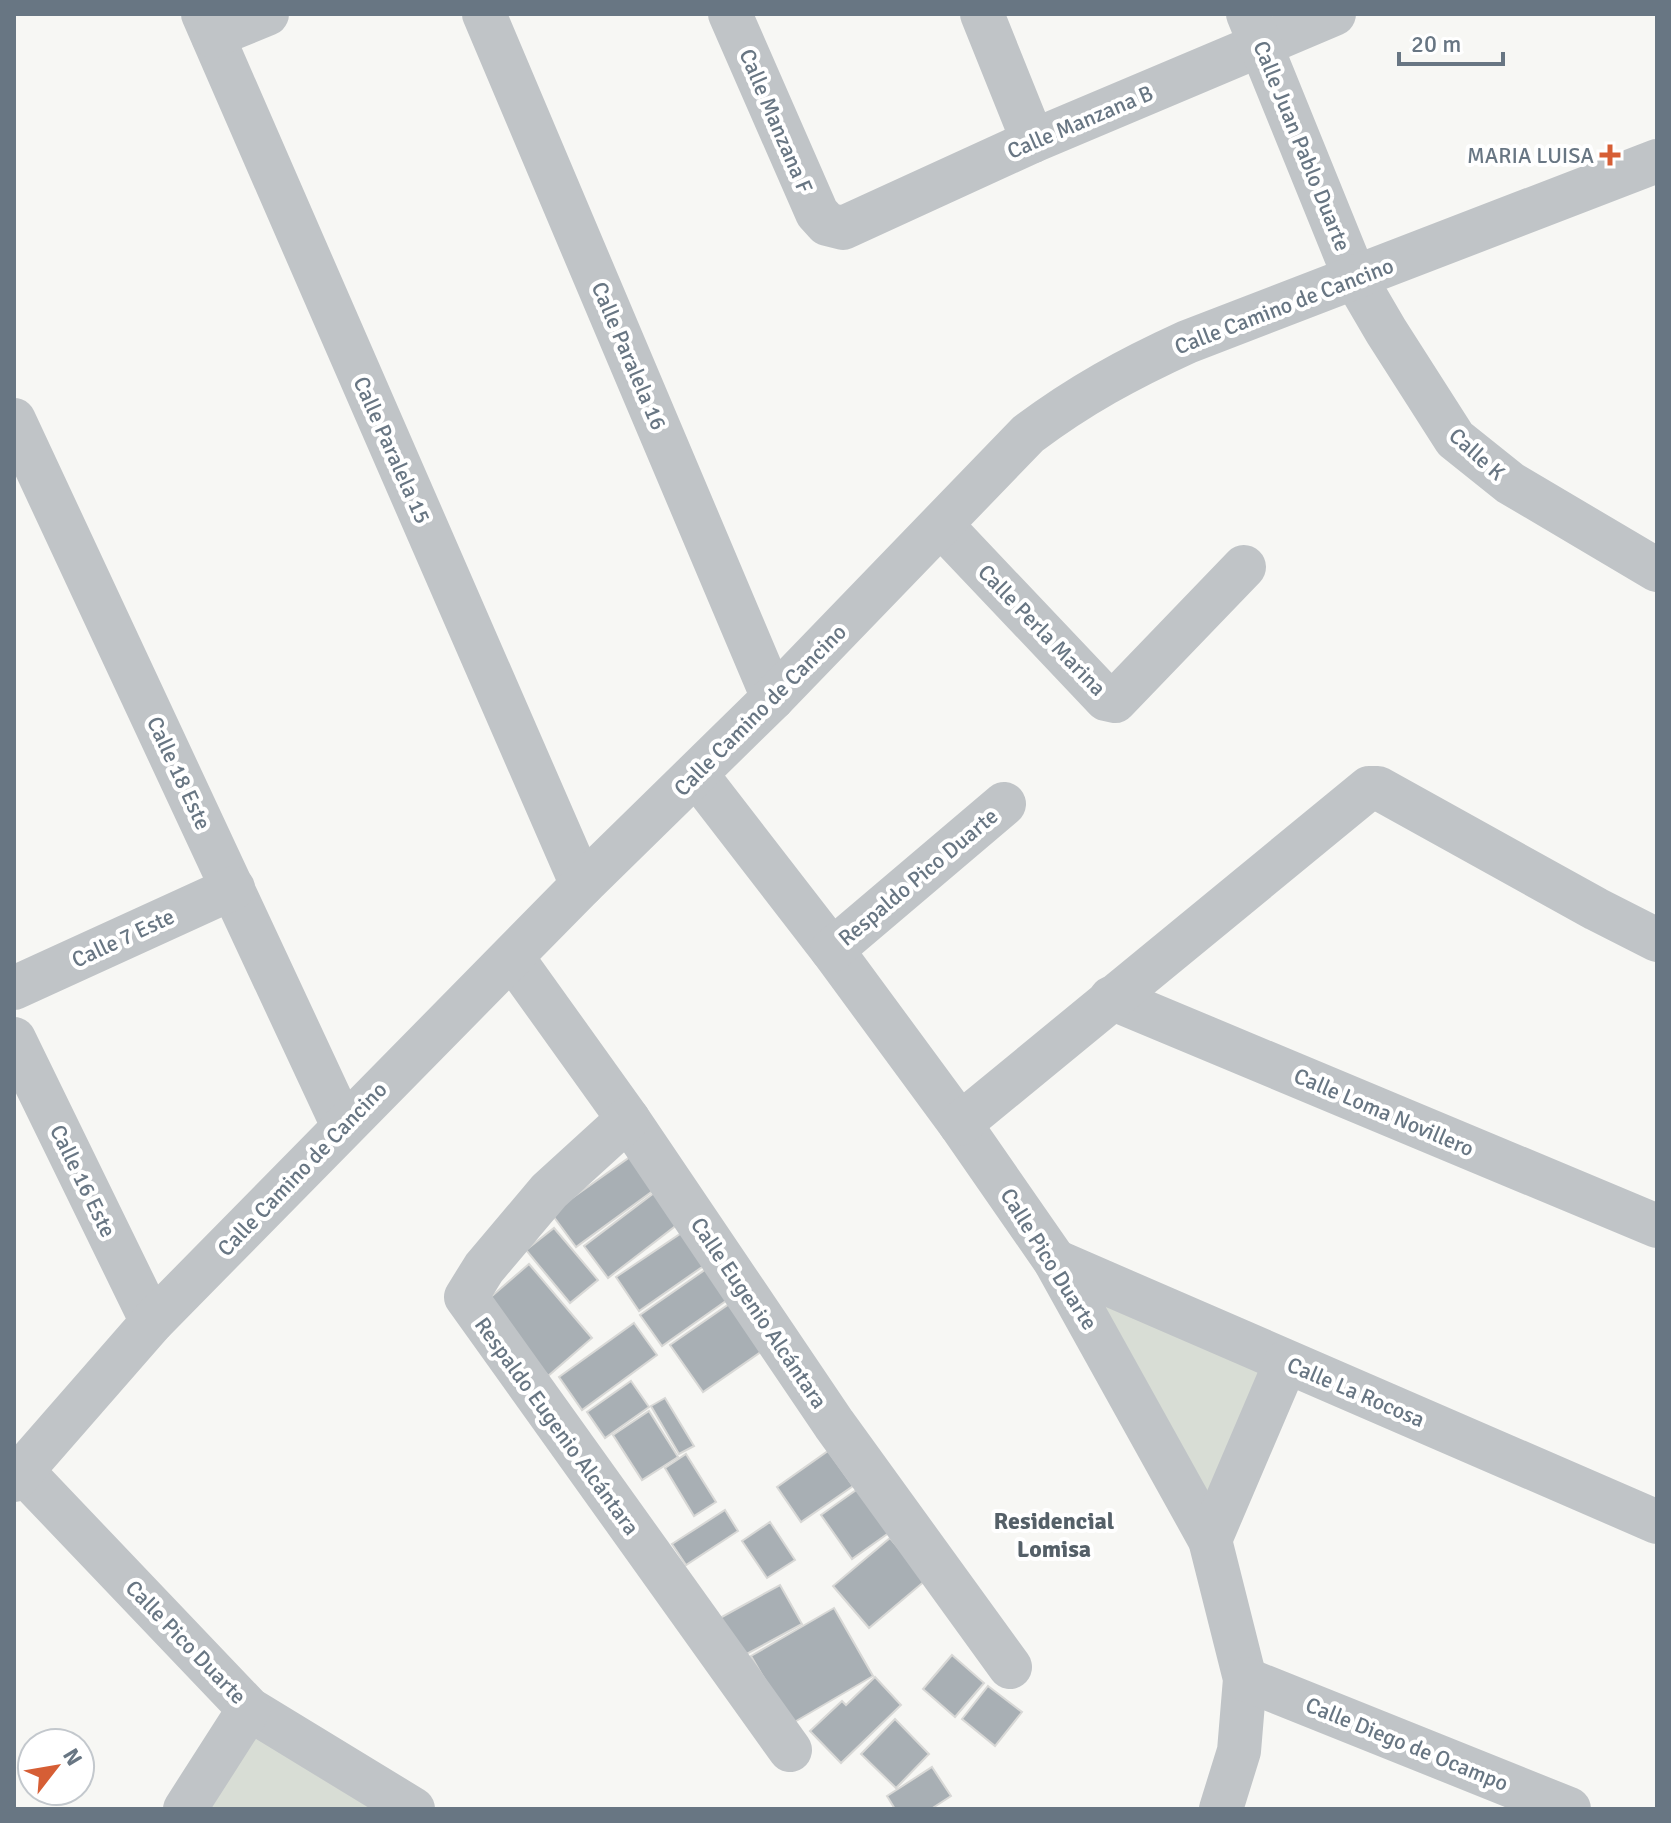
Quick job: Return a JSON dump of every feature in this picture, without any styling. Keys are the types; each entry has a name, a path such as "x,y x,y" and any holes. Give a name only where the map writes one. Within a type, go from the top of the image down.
{"street":[{"path":"208,25 267,14"},
{"name":"Calle Paralela 16","path":"484,14 773,698"},
{"name":"Calle Manzana F","path":"730,14 810,200 827,224"},
{"path":"982,14 1033,141"},
{"name":"Calle Manzana B","path":"827,224 847,226 1033,141 1254,30 1334,14"},
{"name":"Calle Paralela 15","path":"208,25 582,885"},
{"name":"Calle Juan Pablo Duarte","path":"1254,30 1355,278"},
{"name":"Calle Camino de Cancino","path":"19,1476 152,1322 582,885 773,698 1028,434 1070,402 1127,370 1187,342 1355,278 1652,174"},
{"name":"Calle K","path":"1355,278 1455,439 1510,483 1657,570"},
{"name":"Calle 18 Este","path":"14,420 343,1126"},
{"name":"Calle Perla Marina","path":"942,526 1106,699 1115,701 1244,567"},
{"name":"Calle Pico Duarte","path":"696,774 832,950 960,1124 1055,1261 1210,1540 1245,1679 1239,1751 1221,1809"},
{"path":"960,1124 1369,788 1378,788 1657,940"},
{"name":"Respaldo Pico Duarte","path":"832,950 1004,804"},
{"name":"Calle 7 Este","path":"14,988 233,888"},
{"name":"Calle Eugenio Alcántara","path":"512,957 628,1119 834,1424 1010,1667"},
{"name":"Calle Loma Novillero","path":"1111,998 1657,1226"},
{"name":"Calle 16 Este","path":"14,1039 152,1322"},
{"name":"Respaldo Eugenio Alcántara","path":"628,1119 549,1191 484,1268 466,1297 790,1750"},
{"name":"Calle La Rocosa","path":"1055,1261 1657,1522"},
{"path":"1210,1540 1286,1362"},
{"name":"Calle Pico Duarte","path":"19,1476 249,1709 413,1809"},
{"name":"Calle Diego de Ocampo","path":"1245,1679 1569,1809"},
{"path":"185,1809 249,1709"}],"shaded area":[{"path":"1075,1282 1275,1376 1212,1520"},
{"path":"251,1735 372,1809 207,1809"}],"building":[{"path":"630,1157 654,1190 576,1247 551,1213"},
{"path":"654,1193 678,1224 608,1278 584,1246"},
{"path":"554,1228 598,1280 570,1303 526,1250"},
{"path":"683,1232 705,1265 639,1311 616,1277"},
{"path":"529,1264 592,1338 548,1376 485,1302"},
{"path":"709,1267 730,1298 662,1346 640,1315"},
{"path":"732,1302 765,1349 703,1392 670,1345"},
{"path":"634,1323 657,1355 582,1410 559,1377"},
{"path":"631,1381 649,1407 605,1438 587,1412"},
{"path":"665,1398 694,1446 679,1454 651,1406"},
{"path":"649,1411 678,1457 642,1480 613,1435"},
{"path":"828,1451 853,1486 801,1522 777,1487"},
{"path":"686,1454 716,1502 694,1516 665,1468"},
{"path":"859,1488 890,1532 852,1559 821,1515"},
{"path":"725,1510 738,1531 686,1565 672,1544"},
{"path":"770,1522 795,1560 767,1578 742,1541"},
{"path":"890,1538 926,1580 869,1628 833,1586"},
{"path":"780,1585 802,1624 741,1657 720,1618"},
{"path":"834,1608 873,1676 791,1724 751,1656"},
{"path":"952,1655 984,1683 955,1717 923,1689"},
{"path":"875,1677 901,1705 841,1763 810,1731 842,1701 846,1705"},
{"path":"988,1686 1022,1712 995,1746 962,1719"},
{"path":"895,1719 929,1754 896,1788 861,1754"},
{"path":"932,1767 951,1796 931,1809 895,1809 887,1796"}],"place":[{"name":"MARIA LUISA","path":"1610,155"}],"district":[{"name":"Residencial Lomisa","path":"1054,1535"}]}
